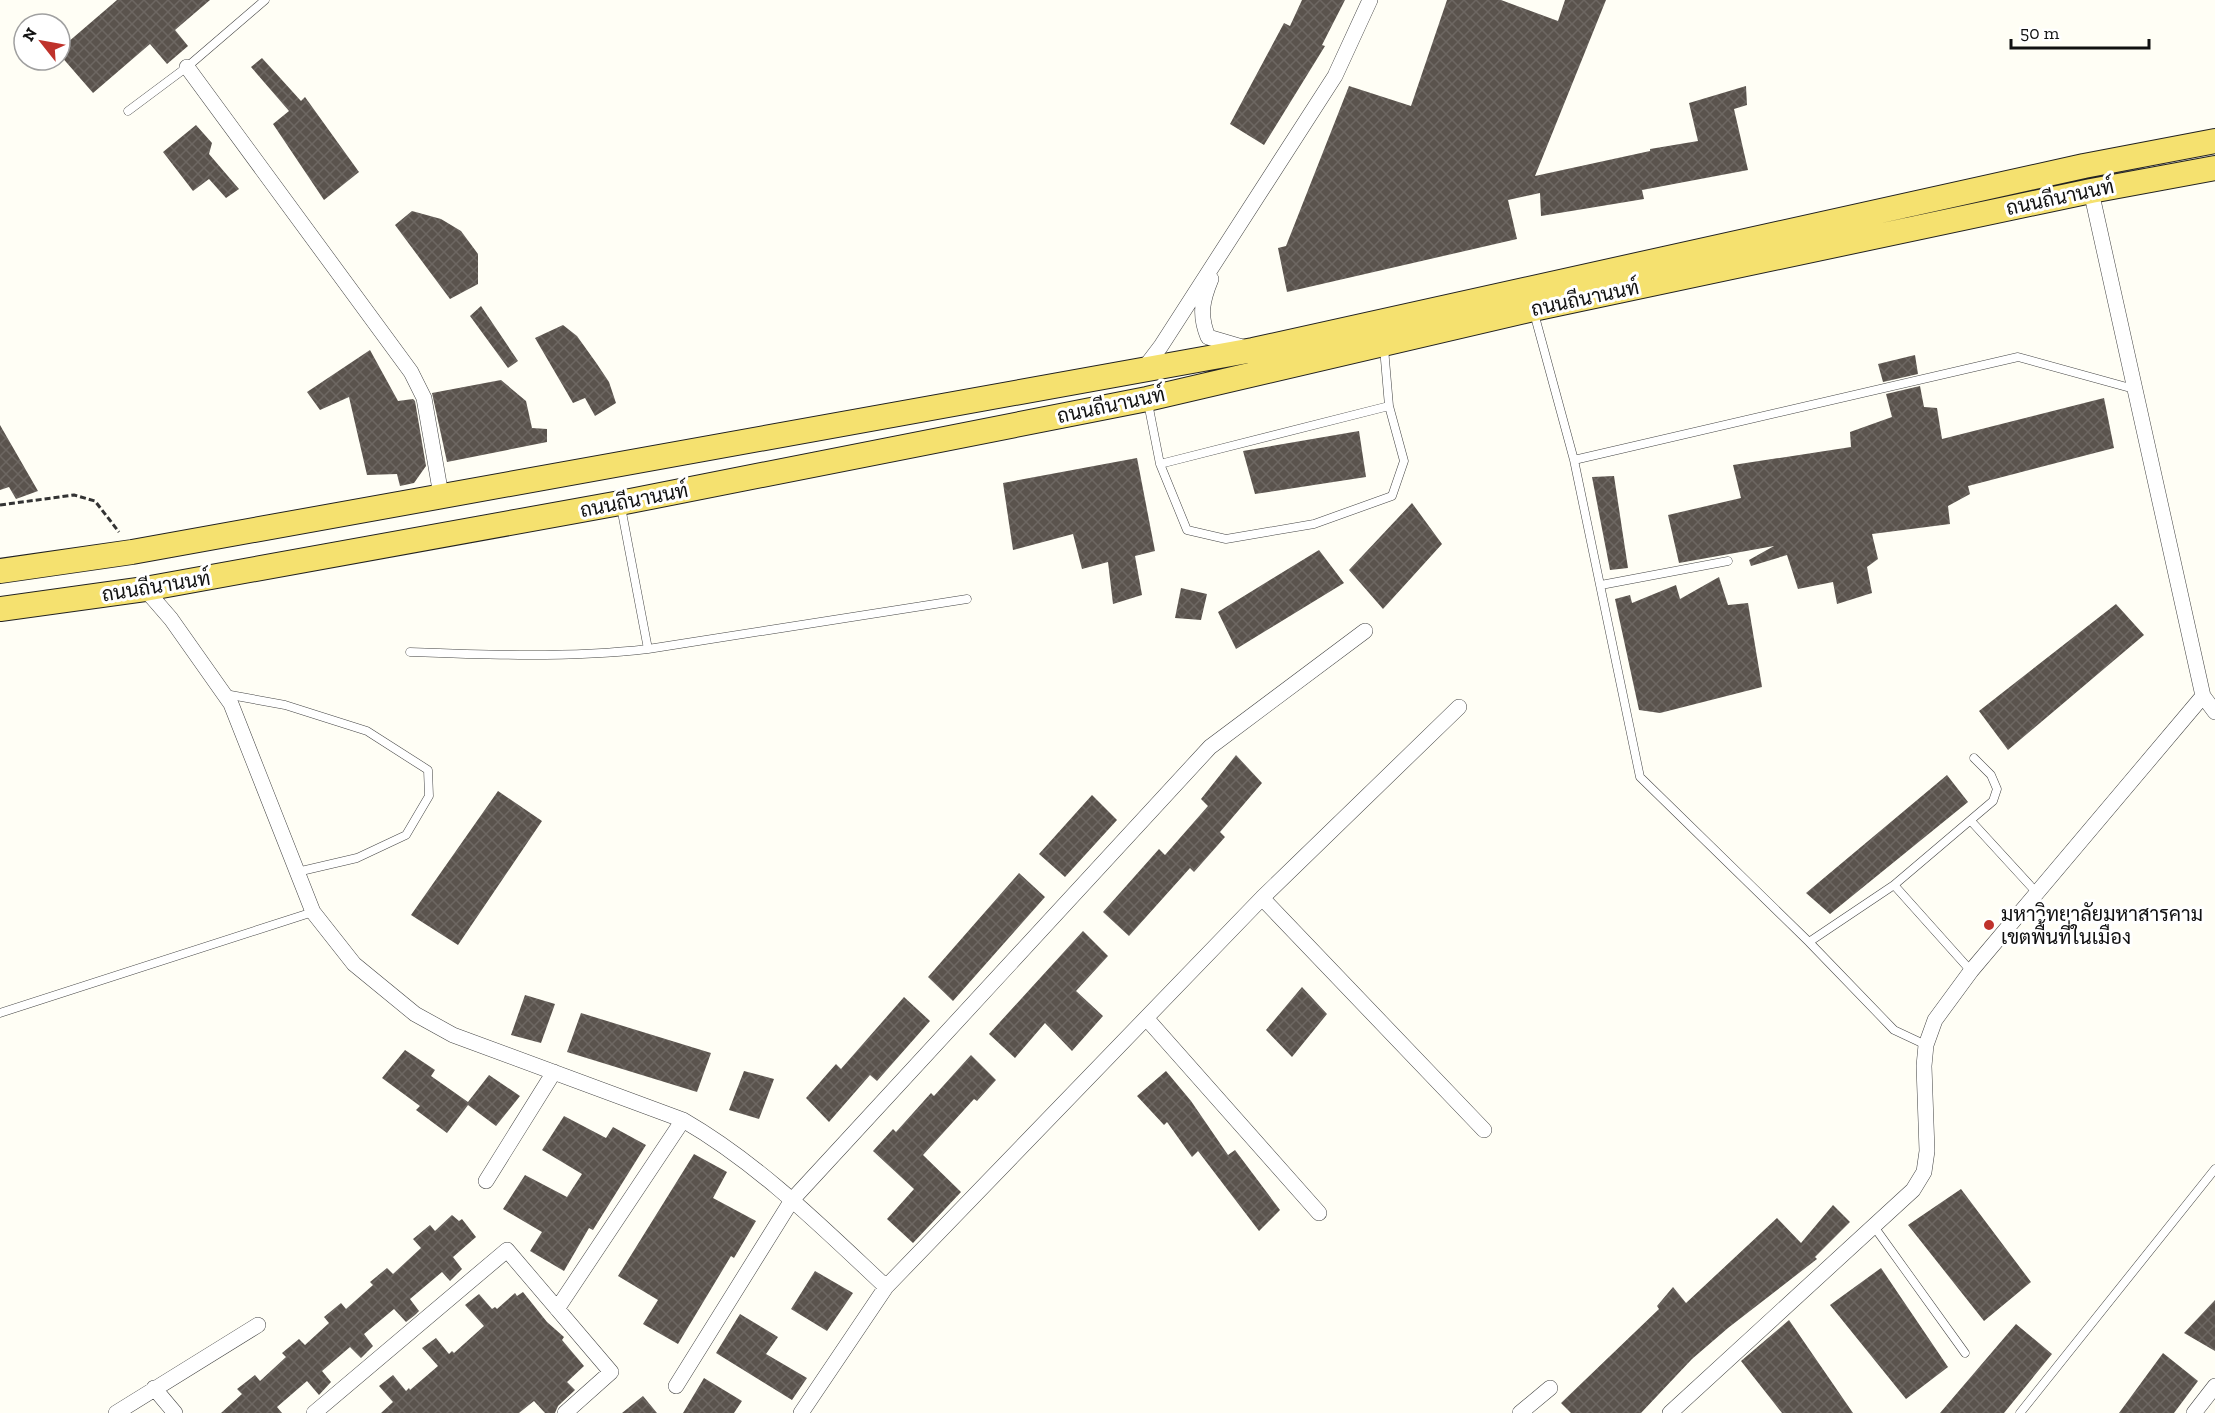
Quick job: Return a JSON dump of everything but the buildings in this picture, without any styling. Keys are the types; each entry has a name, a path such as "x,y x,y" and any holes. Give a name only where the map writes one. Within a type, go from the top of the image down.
{"main road":[{"name":"ถนนถีนานนท์","path":"0,571 132,552 1253,350 2084,166 2215,141"},
{"path":"2084,166 2091,190"},
{"name":"ถนนถีนานนท์","path":"0,609 145,589 620,503 1147,399 1533,309 2091,190 2215,168"}],"street":[{"path":"1142,370 1335,76 1370,0"},
{"path":"187,67 411,372 423,398 441,495"},
{"path":"2091,190 2203,696 2215,712"},
{"path":"1223,249 1205,294 1201,320 1208,337 1253,350"},
{"path":"145,589 171,619 231,704 313,912 354,964 415,1014 453,1035 683,1120 718,1141 792,1200 886,1287"},
{"path":"676,1386 792,1200 1210,747 1365,631"},
{"path":"1670,1413 1875,1228 1913,1190 1924,1172 1928,1151 1923,1066 1926,1045 1935,1020 1971,971 2203,696"},
{"path":"801,1413 886,1287 1262,898 1460,707"},
{"path":"1262,898 1484,1130"},
{"path":"1147,1019 1319,1213"},
{"path":"486,1181 554,1072"},
{"path":"557,1309 683,1120"},
{"path":"314,1413 507,1250 611,1372 565,1413"},
{"path":"116,1413 258,1325"},
{"path":"2194,1413 2215,1386"},
{"path":"154,1388 175,1413"},
{"path":"1520,1413 1550,1388"}],"lane":[{"path":"128,111 187,67 265,0"},
{"path":"1533,309 1574,460 1640,777 1809,942 1894,1030 1926,1045"},
{"path":"1147,399 1160,464 1187,530 1226,539 1314,524 1392,496 1404,461 1389,406 1384,344"},
{"path":"1574,460 2018,357 2134,389"},
{"path":"1160,464 1389,406"},
{"path":"620,503 648,649"},
{"path":"1601,585 1728,561"},
{"path":"410,652 509,655 605,654 967,599"},
{"path":"224,694 285,705 367,731 428,770 429,796 406,835 357,858 297,872"},
{"path":"1809,942 1894,885 1993,801 1997,789 1991,775 1974,758"},
{"path":"1971,821 2037,893"},
{"path":"1894,885 1971,971"},
{"path":"0,1013 313,912"},
{"path":"2020,1413 2215,1169"},
{"path":"1875,1228 1965,1353"}],"path":[{"path":"0,506 74,495 95,501 132,552"}],"place":[{"name":"มหาวิทยาลัยมหาสารคาม เขตพื้นที่ในเมือง","path":"1989,925"}]}
